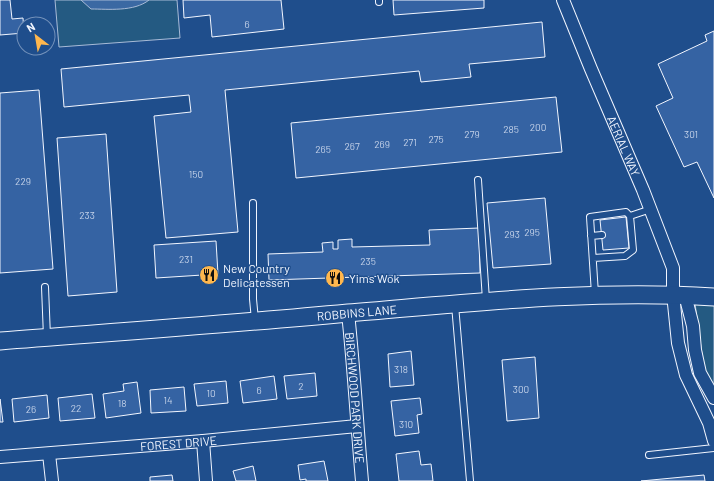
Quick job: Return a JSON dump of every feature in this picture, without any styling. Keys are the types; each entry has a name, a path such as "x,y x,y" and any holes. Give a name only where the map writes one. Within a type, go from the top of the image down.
{"street":[{"name":"AERIAL WAY","path":"563,0 650,209 673,268 679,294"},
{"name":"ROBBINS LANE","path":"0,341 455,304 595,295 679,294 714,297"},
{"path":"679,294 693,326 695,350 700,373 714,398"},
{"path":"679,294 678,343 686,375 709,423 714,441"},
{"name":"BIRCHWOOD PARK DRIVE","path":"348,313 362,481"},
{"name":"FOREST DRIVE","path":"0,457 203,441 357,426"},
{"path":"203,441 206,481"},
{"path":"50,454 52,481"}],"lane":[{"path":"478,180 486,302"},
{"path":"253,203 253,299 255,321"},
{"path":"630,216 650,209"},
{"path":"595,295 590,217 626,212 630,216"},
{"path":"592,258 625,256 633,250 629,232 630,216"},
{"path":"591,236 602,235"},
{"path":"45,287 47,337"},
{"path":"455,304 470,481"},
{"path":"649,455 714,448"}],"shaded area":[{"path":"55,0 177,0 180,38 59,47"},
{"path":"81,0 149,0 143,4 129,8 91,9"},
{"path":"694,296 714,297 714,390 704,369"}],"building":[{"path":"0,0 10,0 12,19 16,19 16,34 0,35"},
{"path":"183,0 281,0 284,29 212,37 210,15 184,18"},
{"path":"393,0 484,0 484,8 394,15"},
{"path":"542,22 545,57 469,64 471,77 421,82 419,71 225,90 238,232 166,238 154,116 191,112 189,95 64,107 61,69"},
{"path":"714,31 714,198 697,162 684,167 656,106 673,98 658,64 707,41 705,35"},
{"path":"39,90 53,269 0,273 0,93"},
{"path":"556,97 562,152 296,178 291,123"},
{"path":"106,134 117,292 68,296 57,138"},
{"path":"545,198 551,264 493,268 487,203"},
{"path":"626,217 629,248 603,250 600,220"},
{"path":"479,228 480,273 269,280 268,254 323,252 322,243 333,242 333,249 338,249 338,240 352,239 352,247 430,245 429,230"},
{"path":"216,241 218,274 156,278 154,245"},
{"path":"411,351 414,385 390,387 388,354"},
{"path":"535,357 539,418 507,421 502,360"},
{"path":"315,373 317,396 287,399 284,376"},
{"path":"274,376 277,399 243,403 240,381"},
{"path":"226,381 228,403 197,406 194,384"},
{"path":"137,382 141,413 106,418 103,394 124,391 123,384"},
{"path":"184,387 186,411 151,413 150,390"},
{"path":"92,394 95,418 60,421 58,398"},
{"path":"47,395 49,418 14,422 12,399"},
{"path":"420,398 422,414 417,415 419,433 395,436 391,401"},
{"path":"0,399 3,422 0,422"},
{"path":"419,451 421,465 431,464 433,481 399,481 396,454"},
{"path":"324,461 328,481 306,481 306,479 300,480 298,465"},
{"path":"253,466 256,481 236,481 233,471"},
{"path":"172,475 173,481 150,481 150,477"},
{"path":"704,475 705,481 641,481"}],"place":[{"name":"New Country Delicatessen","path":"209,275"},
{"name":"Yims Wok","path":"335,278"}]}
